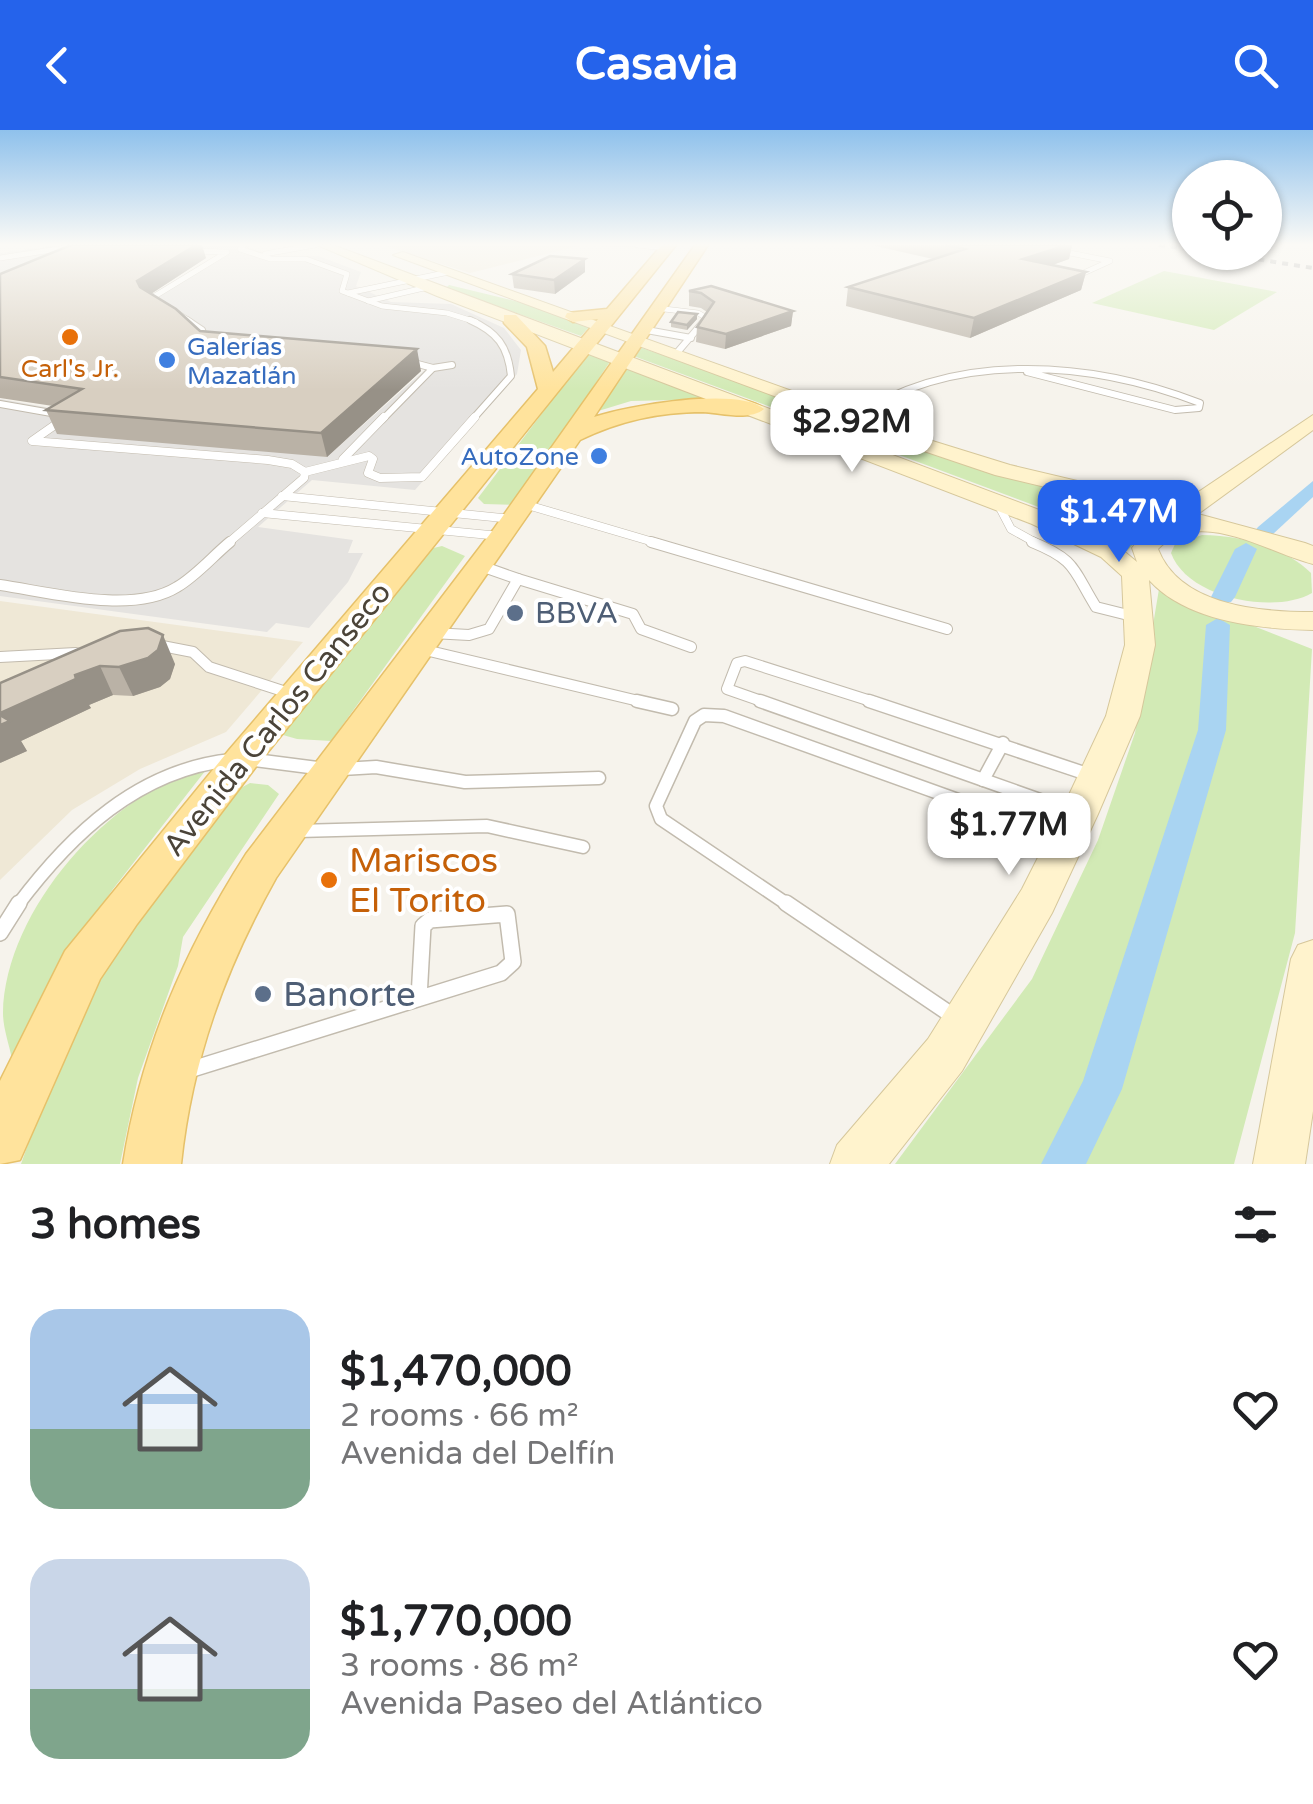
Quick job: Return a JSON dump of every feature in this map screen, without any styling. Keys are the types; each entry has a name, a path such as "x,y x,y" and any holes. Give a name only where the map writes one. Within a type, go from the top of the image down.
{"main road":[{"path":"152,1164 177,1032 230,915 572,435 610,333 636,293"},
{"path":"610,333 656,308 667,293"},
{"path":"510,319 536,346 548,389"},
{"name":"Avenida Carlos Canseco","path":"0,1139 82,966 242,759 548,389 610,333"},
{"path":"572,435 617,414 662,405 753,409"}],"street":[{"path":"442,293 510,319 610,333 753,409 998,503 1110,552 1195,600 1256,619 1313,621"},
{"path":"504,293 1002,470 1259,534 1313,556"},
{"path":"856,1164 945,1055 1037,902 1123,716 1140,645 1138,618 1145,548 1150,539 1190,519 1313,421"},
{"path":"1279,1164 1313,959"}],"lane":[{"path":"159,293 150,299 202,330 209,346"},
{"path":"0,404 68,416 34,437 32,440 38,442 268,460 292,464 305,472 369,456 373,459 368,473 380,478 422,477 511,376 510,355 495,333 433,308 382,306 349,293"},
{"path":"367,301 403,293"},
{"path":"656,308 708,318 676,355"},
{"path":"610,333 690,338"},
{"path":"404,361 433,368 452,365"},
{"path":"342,460 433,368"},
{"path":"852,418 883,398 928,380 1027,372 1063,370 1118,378 1185,396 1200,402 1199,408 1176,410 1027,372"},
{"path":"0,585 105,598 154,598 176,588 304,478 305,472"},
{"path":"282,496 440,522 514,520 947,630"},
{"path":"998,503 1007,527 1014,534 1050,548 1087,580 1096,607 1138,618"},
{"path":"262,513 440,522 514,520"},
{"path":"481,566 632,614 641,629 690,647"},
{"path":"426,641 476,637 490,631 518,579"},
{"path":"426,641 672,709"},
{"path":"148,646 168,645 193,652 209,667 295,695"},
{"path":"0,657 92,651"},
{"path":"745,661 1002,743 1080,810 983,780 727,689 726,684 736,663 745,661"},
{"path":"964,1024 661,820 656,806 695,721 704,715 724,716 1080,810"},
{"path":"983,780 1002,743"},
{"path":"0,934 64,848 108,812 193,764 242,759 333,770 376,766 465,782 599,778"},
{"path":"287,831 487,826 583,847"},
{"path":"166,1078 501,973 513,962 508,914 430,920 424,926 419,998"}],"shaded area":[{"path":"153,293 372,293 391,302 451,304 504,328 521,350 517,374 415,490 312,480 258,527 353,540 348,553 363,553 348,582 309,628 276,623 267,632 0,596 0,399 327,457 427,368 226,352 137,303"},
{"path":"0,601 303,642 226,732 140,769 72,810 0,880"}],"green space":[{"path":"461,293 483,293 527,304 590,326 581,336"},
{"path":"1114,293 1275,293 1214,330 1092,303"},
{"path":"636,346 1001,471 1162,514 1127,551 1076,521 631,355"},
{"path":"590,350 613,357 515,505 484,504 478,498"},
{"path":"623,363 724,399 631,401 595,412"},
{"path":"1202,535 1246,540 1287,555 1311,573 1312,593 1296,599 1255,602 1233,598 1194,581 1180,569 1171,553 1175,544"},
{"path":"442,546 465,556 331,741 297,739 269,731 421,551"},
{"path":"1159,589 1312,649 1295,933 1234,1164 895,1164 1032,979 1098,840 1135,733"},
{"path":"209,766 113,889 61,965 12,1059 3,1013 8,974 22,934 43,896 70,860 135,801 172,780"},
{"path":"250,783 268,785 279,794 183,937 178,966 138,1078 120,1164 21,1164 68,1032 113,942 220,799"}],"building":[{"name":"Galerías Mazatlán","path":"0,293 150,293 176,309 200,331 417,349 321,433 46,410 82,389 0,377"},
{"path":"701,293 735,293 793,311 726,334 697,327 714,302"},
{"path":"873,293 1034,293 974,318"},
{"path":"678,312 697,314 687,325 671,322"},
{"path":"148,628 163,635 158,650 148,658 119,667 100,666 75,675 76,679 0,713 0,683 120,631"}],"waterway":[{"path":"1265,531 1313,487"},
{"path":"1223,597 1246,549"},
{"path":"1063,1164 1101,1089 1212,730 1218,625"}],"place":[{"name":"Carl's Jr.","path":"70,337"},
{"name":"Galerías Mazatlán","path":"167,360"},
{"name":"AutoZone","path":"599,456"},
{"name":"BBVA","path":"515,613"},
{"name":"Mariscos El Torito","path":"329,880"},
{"name":"Banorte","path":"263,994"}]}
